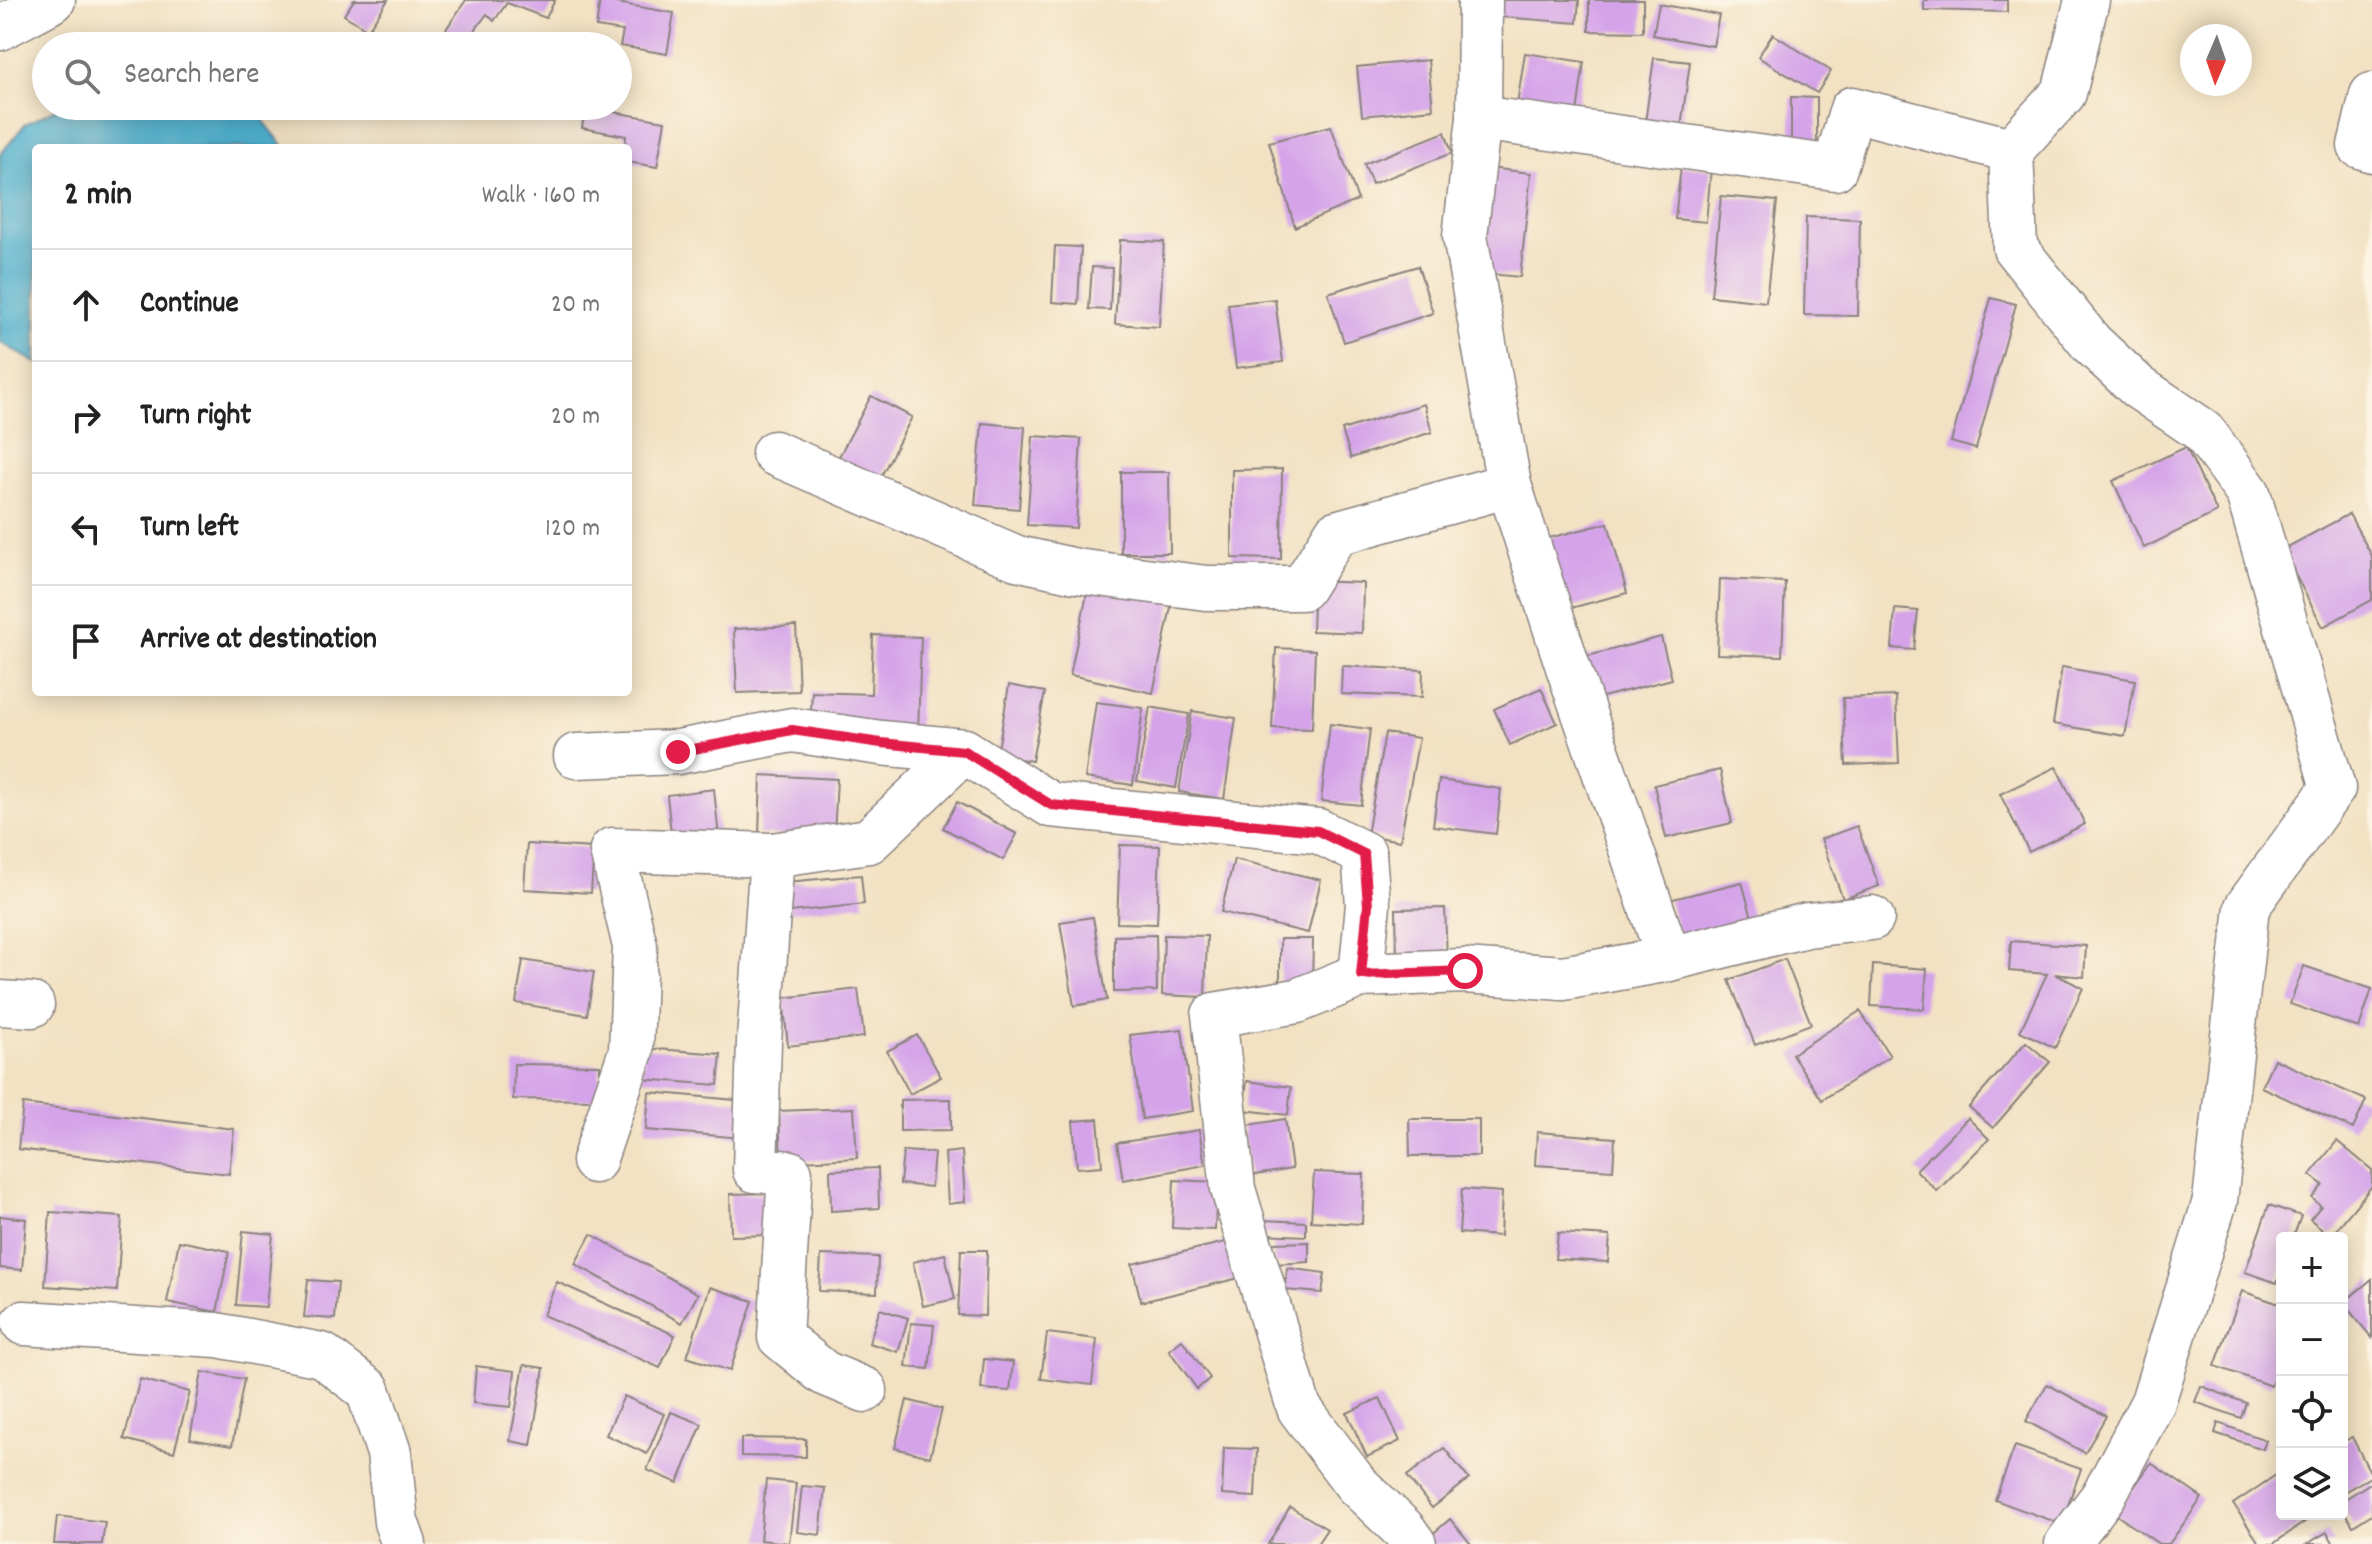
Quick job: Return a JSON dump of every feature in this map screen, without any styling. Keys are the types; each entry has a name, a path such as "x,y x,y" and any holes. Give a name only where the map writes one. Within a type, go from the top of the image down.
{"street":[{"path":"0,28 53,0"},
{"path":"1480,0 1479,118 1465,236 1509,485 1669,959"},
{"path":"2067,1544 2104,1495 2153,1402 2215,1201 2247,907 2333,788 2248,493 2203,431 2138,387 2091,343 2015,248 2011,150 2064,93 2087,0"},
{"path":"2372,95 2360,146 2372,150"},
{"path":"1479,118 1835,168 1852,109 2011,150"},
{"path":"774,453 1017,558 1076,571 1206,588 1302,588 1336,533 1509,485"},
{"path":"576,756 678,752 792,730 964,751 1051,805 1318,831 1364,854 1368,905 1361,975"},
{"path":"594,1161 631,1051 635,946 612,850 772,855 869,841 964,751"},
{"path":"772,855 759,1041 755,1170 790,1173 780,1337 824,1373 865,1390"},
{"path":"1414,1544 1404,1530 1356,1484 1299,1408 1233,1189 1214,1015 1297,1001 1361,975 1465,971 1563,978 1669,959 1807,925 1872,918"},
{"path":"24,1323 217,1335 322,1355 368,1390 389,1453 396,1522 404,1544"}],"water":[{"path":"33,120 263,120 282,144 32,144 32,361 0,342 0,155 25,124"}],"building":[{"path":"354,0 388,0 368,30 344,15"},
{"path":"466,0 555,0 546,18 507,3 494,21 487,14 474,32 444,32"},
{"path":"600,0 674,13 667,54 632,48 632,32 596,27"},
{"path":"1490,0 1579,0 1577,23 1489,16"},
{"path":"1589,0 1643,0 1643,32 1589,31"},
{"path":"1924,0 2007,0 2007,12 1924,10"},
{"path":"1659,4 1719,15 1713,46 1653,35"},
{"path":"1773,34 1831,71 1817,93 1758,57"},
{"path":"1525,53 1584,62 1577,113 1517,104"},
{"path":"1654,58 1690,62 1679,142 1643,137"},
{"path":"1428,60 1433,109 1362,116 1357,67"},
{"path":"1791,97 1817,98 1817,144 1791,144"},
{"path":"632,115 665,121 657,167 632,163 632,144 625,144 626,136 582,128 583,120 632,120"},
{"path":"1331,126 1358,200 1295,227 1269,142"},
{"path":"1445,132 1452,153 1372,184 1364,164"},
{"path":"1681,166 1711,169 1706,222 1675,219"},
{"path":"1490,168 1531,173 1520,277 1479,273"},
{"path":"1721,196 1777,201 1766,302 1711,296"},
{"path":"1806,217 1860,219 1858,316 1804,315"},
{"path":"1120,240 1164,242 1159,327 1115,324"},
{"path":"1055,246 1081,247 1078,304 1052,302"},
{"path":"1418,266 1433,313 1344,342 1328,293"},
{"path":"1092,267 1112,268 1110,310 1089,309"},
{"path":"1991,298 2016,304 1976,449 1951,442"},
{"path":"1275,299 1283,362 1236,368 1228,304"},
{"path":"871,396 912,417 875,488 834,466"},
{"path":"1424,404 1432,432 1351,458 1342,430"},
{"path":"982,423 1025,427 1019,509 975,505"},
{"path":"1033,436 1081,439 1076,528 1027,525"},
{"path":"2186,447 2217,512 2144,548 2113,481"},
{"path":"1282,469 1281,559 1232,558 1232,470"},
{"path":"1121,472 1169,472 1170,553 1121,553"},
{"path":"2349,514 2372,556 2372,600 2323,627 2282,550"},
{"path":"1608,523 1627,593 1556,612 1537,541"},
{"path":"1720,579 1785,582 1782,656 1717,654"},
{"path":"1314,581 1363,583 1362,633 1312,631"},
{"path":"1089,584 1172,602 1153,693 1070,675"},
{"path":"1895,609 1918,611 1914,650 1892,648"},
{"path":"796,626 799,691 737,693 734,629"},
{"path":"873,635 921,637 918,734 810,730 812,692 871,694"},
{"path":"1661,637 1672,679 1591,700 1580,658"},
{"path":"1276,648 1315,650 1312,729 1272,728"},
{"path":"1342,666 1423,670 1422,697 1341,694"},
{"path":"2062,667 2135,680 2125,736 2053,724"},
{"path":"1009,685 1045,692 1032,761 997,755"},
{"path":"1541,688 1557,723 1510,745 1494,709"},
{"path":"1896,696 1899,763 1846,765 1843,698"},
{"path":"1096,702 1143,708 1133,785 1085,778"},
{"path":"1150,707 1189,714 1176,788 1137,781"},
{"path":"1192,711 1236,718 1224,799 1179,792"},
{"path":"1330,724 1370,729 1361,805 1321,801"},
{"path":"1385,733 1419,738 1400,841 1367,835"},
{"path":"2056,767 2085,824 2029,852 2000,794"},
{"path":"1720,770 1732,823 1666,838 1654,785"},
{"path":"761,775 837,779 834,837 759,834"},
{"path":"1439,780 1501,789 1496,834 1433,826"},
{"path":"714,789 719,838 672,843 667,795"},
{"path":"957,802 1017,834 1003,860 943,828"},
{"path":"1857,826 1879,886 1843,899 1821,839"},
{"path":"527,844 594,848 591,893 524,889"},
{"path":"1120,845 1160,846 1157,924 1117,923"},
{"path":"1234,859 1321,880 1308,933 1221,912"},
{"path":"861,875 864,904 790,912 787,882"},
{"path":"1742,882 1754,925 1681,944 1669,900"},
{"path":"1445,908 1447,959 1397,961 1396,909"},
{"path":"1093,917 1107,1000 1074,1006 1060,922"},
{"path":"1156,935 1157,991 1114,992 1114,936"},
{"path":"1164,935 1207,936 1205,997 1162,995"},
{"path":"1280,939 1313,939 1312,988 1280,988"},
{"path":"2011,941 2086,946 2084,977 2055,974 2083,988 2055,1048 2020,1031 2047,974 2009,971"},
{"path":"1785,959 1811,1024 1755,1045 1729,980"},
{"path":"523,960 594,972 587,1015 516,1003"},
{"path":"1873,965 1927,969 1924,1009 1871,1006"},
{"path":"2304,966 2372,989 2359,1028 2290,1004"},
{"path":"858,989 864,1037 788,1046 783,998"},
{"path":"1860,1011 1890,1056 1822,1100 1792,1054"},
{"path":"1182,1029 1193,1111 1142,1119 1130,1035"},
{"path":"917,1035 941,1077 910,1094 887,1051"},
{"path":"2026,1042 2050,1062 1993,1128 1969,1107"},
{"path":"644,1048 721,1054 718,1085 642,1079"},
{"path":"2274,1059 2366,1100 2353,1129 2261,1087"},
{"path":"514,1064 600,1065 599,1100 513,1099"},
{"path":"1247,1081 1291,1087 1288,1115 1243,1110"},
{"path":"649,1092 746,1101 743,1138 646,1130"},
{"path":"951,1099 951,1130 900,1131 900,1100"},
{"path":"23,1104 234,1129 229,1174 18,1149"},
{"path":"854,1108 857,1158 781,1162 779,1111"},
{"path":"1968,1118 1989,1139 1937,1191 1916,1170"},
{"path":"1098,1119 1102,1166 1077,1168 1073,1121"},
{"path":"1285,1119 1292,1169 1249,1176 1242,1126"},
{"path":"1409,1119 1479,1119 1479,1156 1410,1156"},
{"path":"1199,1130 1205,1165 1123,1180 1117,1143"},
{"path":"1537,1132 1615,1138 1613,1170 1535,1165"},
{"path":"2337,1141 2372,1170 2372,1186 2334,1232 2326,1232 2310,1219 2321,1206 2312,1198 2323,1185 2310,1175"},
{"path":"903,1151 934,1153 931,1187 900,1184"},
{"path":"962,1151 965,1202 948,1204 945,1153"},
{"path":"878,1168 879,1208 831,1211 830,1170"},
{"path":"1314,1172 1364,1174 1362,1224 1311,1221"},
{"path":"1174,1180 1217,1182 1215,1230 1172,1228"},
{"path":"1462,1189 1502,1192 1500,1236 1459,1233"},
{"path":"773,1193 774,1235 731,1236 730,1194"},
{"path":"2269,1205 2301,1216 2295,1232 2276,1232 2276,1283 2245,1272"},
{"path":"50,1212 122,1217 117,1291 45,1286"},
{"path":"0,1216 26,1219 22,1270 0,1268"},
{"path":"1263,1220 1306,1222 1306,1236 1262,1234"},
{"path":"243,1231 273,1234 266,1307 236,1305"},
{"path":"1558,1233 1610,1236 1608,1262 1555,1259"},
{"path":"591,1234 698,1294 682,1323 575,1264"},
{"path":"179,1241 229,1251 217,1312 167,1302"},
{"path":"1230,1241 1239,1278 1141,1302 1132,1264"},
{"path":"1309,1242 1309,1262 1274,1264 1273,1243"},
{"path":"961,1250 987,1250 985,1316 958,1315"},
{"path":"945,1254 955,1299 923,1306 913,1262"},
{"path":"821,1255 878,1257 877,1293 819,1291"},
{"path":"1287,1268 1325,1273 1322,1293 1285,1290"},
{"path":"2372,1279 2372,1338 2348,1309 2348,1299"},
{"path":"308,1280 338,1282 335,1319 304,1317"},
{"path":"557,1282 675,1335 660,1368 543,1315"},
{"path":"710,1287 753,1301 730,1371 687,1357"},
{"path":"2242,1291 2276,1303 2276,1371 2271,1386 2215,1366"},
{"path":"880,1309 908,1318 898,1352 869,1343"},
{"path":"911,1323 934,1325 929,1369 906,1367"},
{"path":"1047,1333 1097,1339 1092,1385 1041,1379"},
{"path":"1182,1340 1210,1378 1197,1389 1169,1350"},
{"path":"984,1359 1013,1362 1010,1391 981,1389"},
{"path":"524,1365 544,1368 531,1445 510,1441"},
{"path":"476,1366 515,1371 511,1407 473,1403"},
{"path":"202,1372 244,1379 232,1446 190,1439"},
{"path":"140,1379 190,1392 174,1452 124,1439"},
{"path":"2047,1384 2106,1416 2085,1453 2026,1421"},
{"path":"2201,1386 2246,1403 2241,1418 2195,1402"},
{"path":"624,1396 664,1414 647,1454 606,1435"},
{"path":"1380,1398 1400,1441 1367,1457 1347,1413"},
{"path":"907,1400 942,1409 930,1457 895,1448"},
{"path":"671,1412 702,1424 678,1483 647,1470"},
{"path":"2218,1423 2266,1440 2263,1449 2215,1433"},
{"path":"2352,1437 2372,1476 2348,1490 2348,1448 2348,1439"},
{"path":"741,1438 806,1439 806,1457 741,1456"},
{"path":"2015,1446 2081,1469 2061,1524 1995,1500"},
{"path":"1224,1448 1257,1449 1255,1497 1222,1495"},
{"path":"1444,1448 1469,1479 1432,1508 1407,1476"},
{"path":"2151,1463 2202,1498 2169,1544 2159,1544 2115,1514"},
{"path":"2276,1475 2276,1520 2307,1520 2273,1544 2260,1544 2233,1504"},
{"path":"766,1480 796,1483 789,1543 760,1540"},
{"path":"2372,1482 2372,1514 2353,1526 2348,1518 2348,1497"},
{"path":"802,1486 825,1488 820,1535 797,1532"},
{"path":"1290,1507 1327,1529 1317,1544 1268,1544"},
{"path":"57,1516 105,1522 102,1544 54,1544"},
{"path":"1450,1519 1471,1544 1421,1544"},
{"path":"2327,1532 2334,1544 2307,1544"}],"route":[{"path":"678,752 792,730 964,751 1051,805 1318,831 1364,854 1368,905 1361,975 1465,971"}]}
